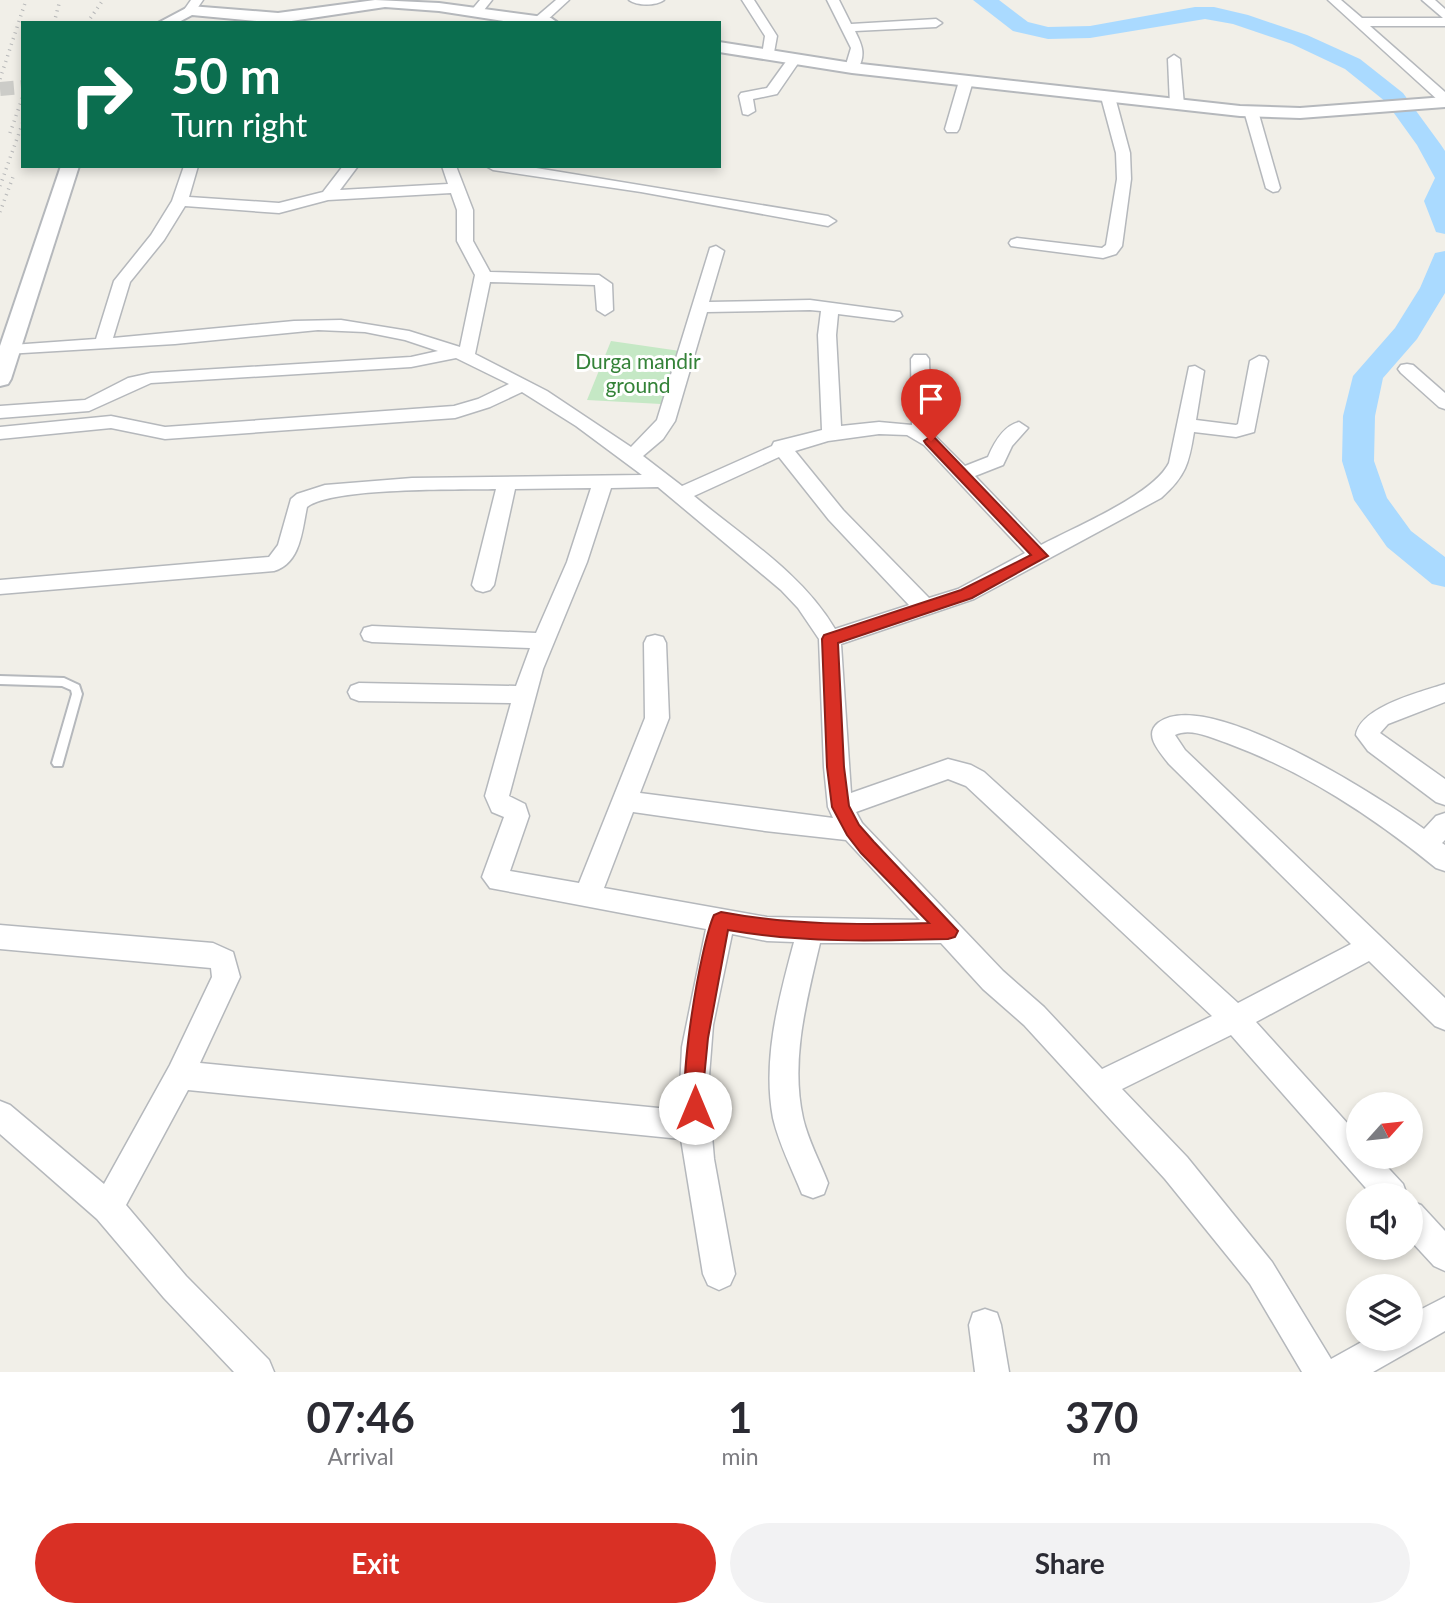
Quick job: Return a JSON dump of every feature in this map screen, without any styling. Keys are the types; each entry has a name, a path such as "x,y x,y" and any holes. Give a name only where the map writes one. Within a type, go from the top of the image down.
{"street":[{"path":"546,21 563,0"},
{"path":"635,0 658,0"},
{"path":"748,0 771,36 768,55"},
{"path":"833,0 858,52 852,68"},
{"path":"1334,0 1445,100"},
{"path":"1427,0 1444,15"},
{"path":"168,21 194,5 302,20 372,4 443,4 481,6 541,21"},
{"path":"1360,22 1444,15"},
{"path":"848,28 936,23"},
{"path":"721,47 852,68 1251,111 1300,113 1426,104 1445,100"},
{"path":"1174,59 1177,104"},
{"path":"748,111 746,96 772,91 795,60"},
{"path":"952,129 966,81"},
{"path":"1017,243 1103,253 1114,246 1124,179 1123,153 1108,97"},
{"path":"1251,111 1273,188"},
{"path":"0,379 12,350 70,168"},
{"path":"103,344 122,281 158,237 180,201 190,168"},
{"path":"328,195 349,168"},
{"path":"450,168 465,210 465,241 482,268 483,277 461,355"},
{"path":"506,168 641,188 828,221"},
{"path":"180,201 279,208 328,195 457,188"},
{"path":"632,456 656,435 666,421 716,251"},
{"path":"483,277 599,280 604,284 605,310"},
{"path":"700,307 810,305 894,316"},
{"path":"830,307 827,335 832,433"},
{"path":"12,350 337,325 393,332 461,355 521,385 588,424 632,456 797,594 822,622 830,639 836,767 847,818 993,980 1034,1016 1177,1168 1261,1273 1320,1372"},
{"path":"0,412 89,405 134,382 151,378 411,362 461,355"},
{"path":"920,359 922,434"},
{"path":"1186,425 1236,431 1247,428 1259,361"},
{"path":"1407,369 1445,403"},
{"path":"830,639 966,594 1128,510 1171,479 1180,463 1195,371"},
{"path":"0,433 120,422 150,433 165,433 283,423 438,415 484,403 521,385"},
{"path":"0,587 274,564 282,560 287,551 298,504 314,494 412,484 603,482 671,488 781,446 832,433 898,428 922,434 1040,556"},
{"path":"962,474 996,461 1003,444 1019,428"},
{"path":"781,446 836,515 926,608"},
{"path":"603,482 577,562 525,695 497,796 501,805 516,811 517,823 495,877 587,897 768,929 878,933 948,931"},
{"path":"484,585 507,483"},
{"path":"372,634 544,641"},
{"path":"587,897 657,718 655,643"},
{"path":"359,692 525,695"},
{"path":"1445,693 1380,718 1369,727 1368,735 1376,744 1445,794"},
{"path":"1445,823 1435,852 1368,801 1311,767 1192,723 1174,724 1163,732 1165,742 1177,757 1445,1017"},
{"path":"626,801 765,821 847,818 948,769 962,772 975,779 1235,1019 1381,1183"},
{"path":"719,1274 693,1089 698,1038 721,920"},
{"path":"810,930 791,1007 784,1086 789,1120 813,1183"},
{"path":"0,937 213,955 223,961 226,977 180,1076 108,1208"},
{"path":"1099,1085 1235,1019 1372,946"},
{"path":"180,1076 697,1126"},
{"path":"0,1115 108,1208 175,1287 257,1372"},
{"path":"1423,1230 1445,1255"},
{"path":"1423,1326 1445,1313"},
{"path":"985,1325 992,1372"},
{"path":"1340,1372 1378,1351"}],"lane":[{"path":"0,680 64,682 75,688 76,694 58,764"}],"green space":[{"name":"Durga mandir ground","path":"611,341 680,351 661,404 587,400"}],"waterway":[{"path":"983,0 1020,27 1048,33 1090,32 1205,13 1241,19 1299,39 1352,64 1394,97 1413,119 1445,175"},
{"path":"1445,182 1437,201 1445,226"},
{"path":"1445,259 1434,288 1407,333 1368,376 1359,416 1358,461 1371,500 1399,539 1445,575"}],"tunnel":[{"path":"0,89 21,87"}],"railway":[{"path":"0,79 26,0"},
{"path":"55,21 60,0"},
{"path":"88,21 103,0"},
{"path":"10,133 21,102"},
{"path":"0,186 21,128"},
{"path":"0,212 13,177"}],"route":[{"path":"695,1108 693,1089 698,1038 721,920 768,929 878,933 948,931 867,848 840,807 830,639 966,594 1040,556 931,441"}]}
